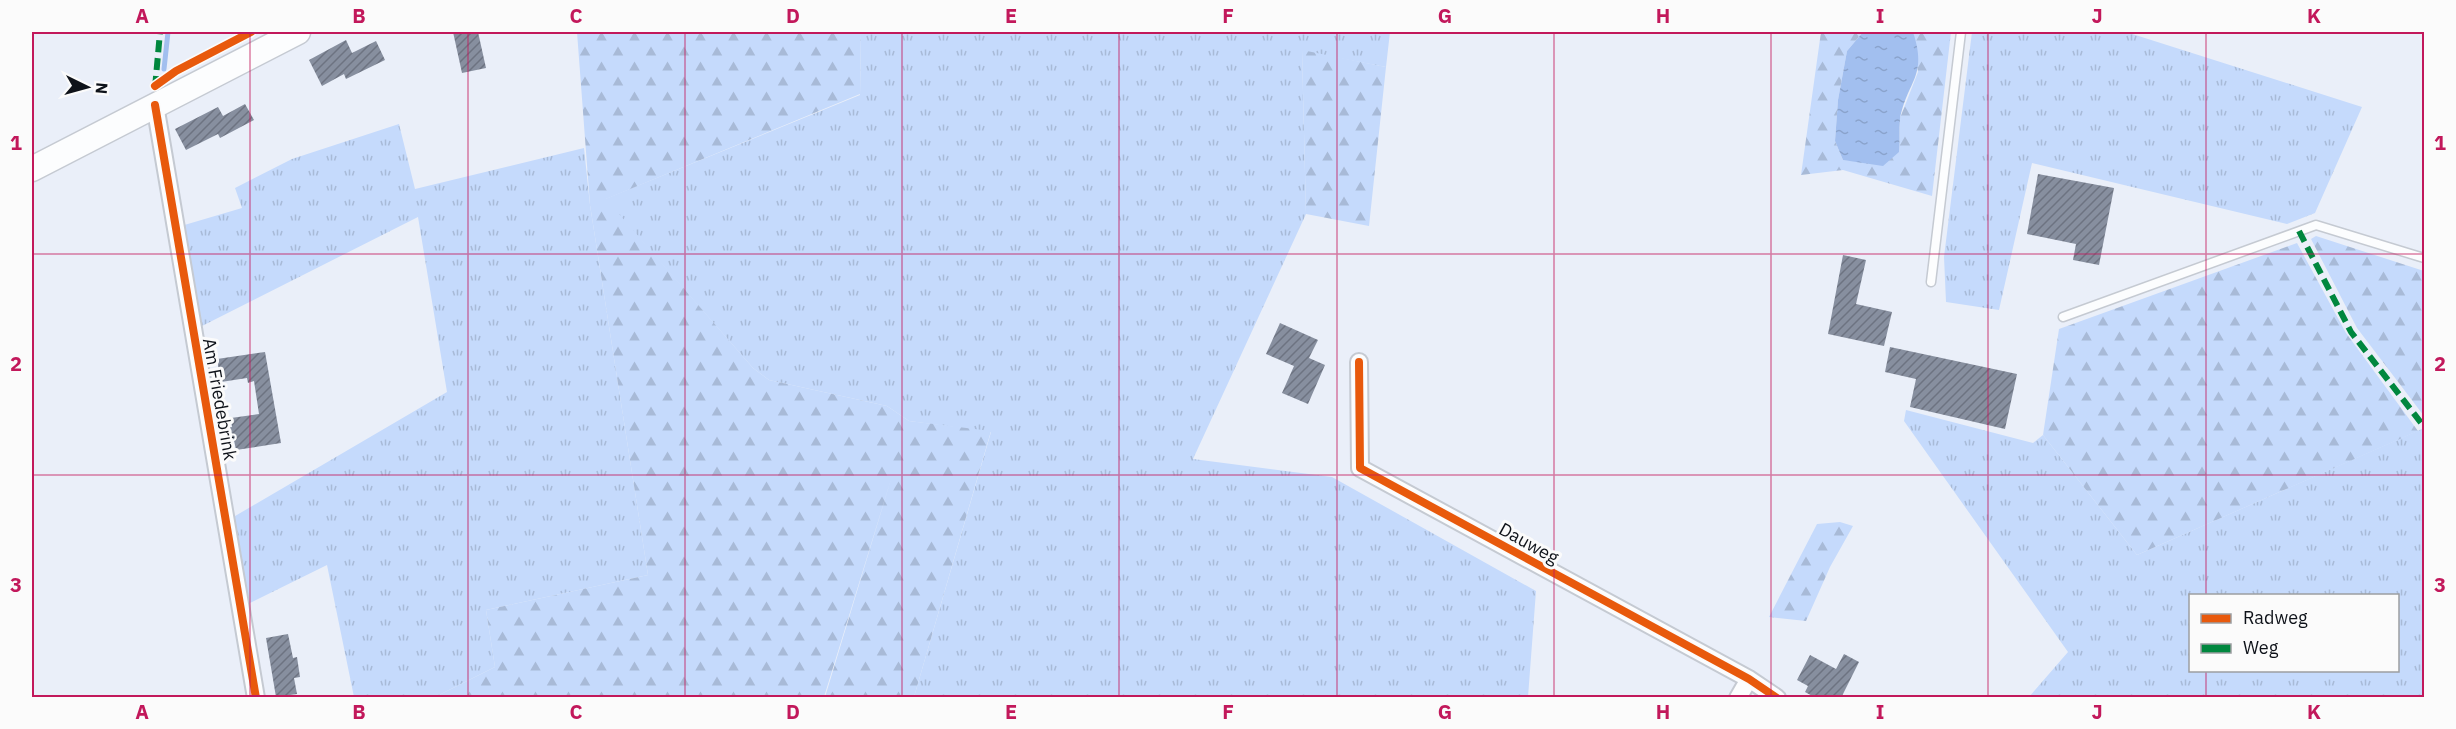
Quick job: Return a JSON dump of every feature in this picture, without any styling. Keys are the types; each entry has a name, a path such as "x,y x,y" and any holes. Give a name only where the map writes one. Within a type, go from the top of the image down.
{"street":[{"path":"32,169 298,32"},
{"name":"Am Friedebrink","path":"155,105 256,698"},
{"name":"Dauweg","path":"1359,362 1360,468 1749,680 1777,698"},
{"path":"1738,698 1749,680"}],"lane":[{"path":"1931,282 1960,32"},
{"path":"2063,317 2316,225 2424,258"}],"green space":[{"path":"577,32 861,32 860,94 606,199 753,368 769,380 887,406 909,421 991,431 914,697 825,697 892,476 824,697 435,697 495,667 486,610 648,575 590,205"},
{"path":"861,32 1390,32 1386,67 1302,51 1306,214 1193,459 1332,477 1536,591 1528,697 914,697 991,432 909,421 887,406 769,380 753,368 605,199 860,95"},
{"path":"1821,32 1863,32 1847,51 1838,100 1835,141 1843,160 1857,161 1899,152 1900,118 1918,72 1913,32 1951,32 1932,196 1843,170 1801,175"},
{"path":"1972,32 2126,32 2362,107 2315,213 2287,224 2032,163 1999,310 1946,302 1944,257"},
{"path":"1302,50 1386,67 1369,226 1306,214"},
{"path":"399,124 415,189 584,148 590,205 648,575 486,610 495,667 435,697 354,697 327,565 246,605 230,519 447,392 418,217 200,327 181,226 242,208 235,188 292,159"},
{"path":"2316,236 2424,271 2424,416 2357,328 2311,239"},
{"path":"2297,243 2346,333 2418,431 2137,555 2043,435 2059,329"},
{"path":"1906,410 2033,443 2043,435 2137,555 2424,428 2424,697 2029,697 2068,652 1904,421"},
{"path":"1840,522 1853,526 1830,567 1806,621 1769,617 1817,524"}],"water":[{"path":"1863,32 1913,32 1917,47 1915,78 1900,119 1899,152 1883,166 1843,160 1835,141 1838,100 1847,51"}],"building":[{"path":"453,32 478,32 486,68 462,73"},
{"path":"346,40 352,53 376,41 385,60 346,79 344,74 322,86 309,60"},
{"path":"245,104 254,120 220,138 218,134 186,150 175,129 218,107 223,116"},
{"path":"2038,174 2114,188 2099,265 2073,260 2076,244 2027,234"},
{"path":"1843,255 1866,260 1856,304 1892,312 1884,346 1828,334"},
{"path":"1280,323 1318,340 1309,358 1325,365 1308,404 1282,393 1294,366 1266,354"},
{"path":"1890,347 2017,374 2005,429 1910,407 1916,379 1885,372"},
{"path":"265,352 281,443 236,450 234,440 223,441 221,429 232,427 231,418 259,414 254,381 248,383 247,378 221,382 217,359"},
{"path":"288,634 293,658 297,657 300,677 294,678 297,694 276,697 266,638"},
{"path":"1844,654 1859,662 1841,698 1816,698 1805,692 1808,686 1797,680 1810,655 1836,669"}],"waterway":[{"path":"164,69 168,32"}],"marked path":[{"path":"155,88 160,32"},
{"path":"2299,231 2351,332 2422,424"}],"cycle path":[{"path":"155,86 176,71 251,32"},
{"path":"155,105 256,698"},
{"path":"1359,362 1360,468 1749,679 1777,698"}]}
